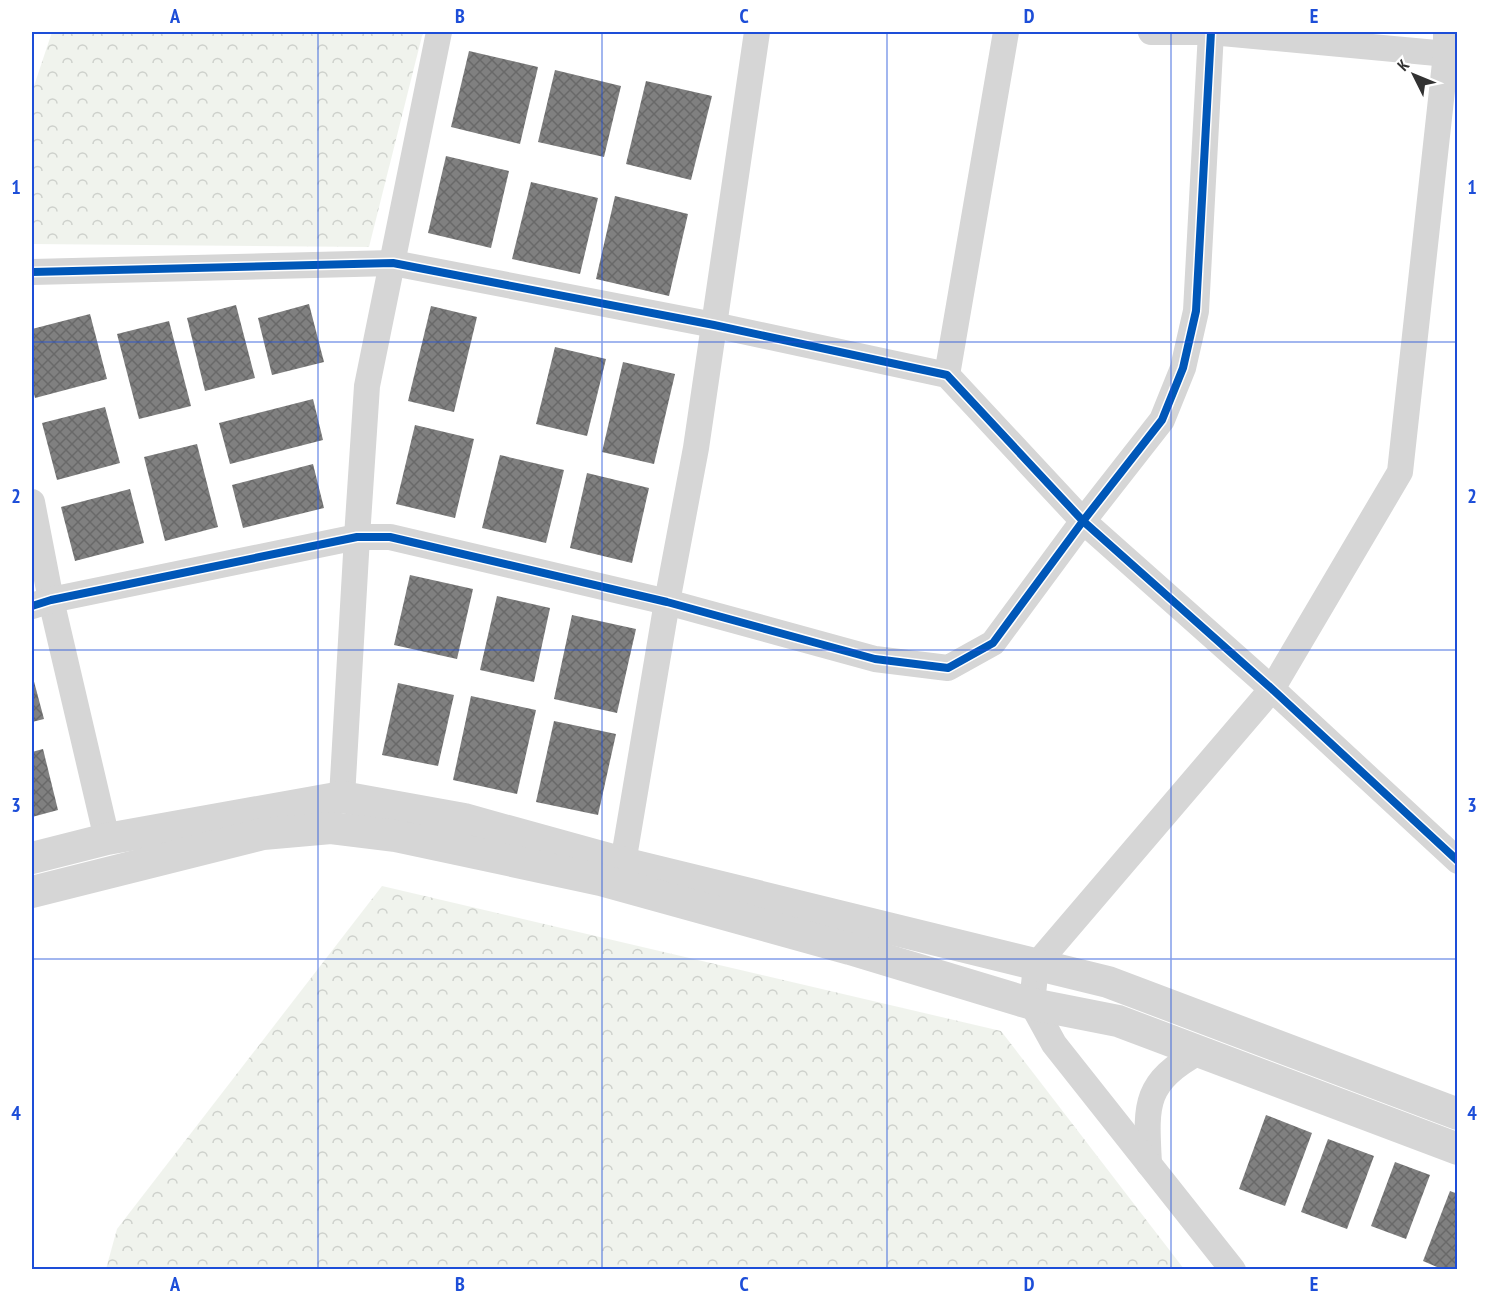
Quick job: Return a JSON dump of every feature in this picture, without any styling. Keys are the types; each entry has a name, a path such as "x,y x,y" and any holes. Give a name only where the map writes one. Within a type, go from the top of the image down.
{"street":[{"path":"342,797 367,386 439,32"},
{"path":"623,863 696,447 757,32"},
{"path":"947,375 1005,32"},
{"path":"1151,32 1211,32 1450,47 1400,472 1272,689 1036,965 1032,1004 1054,1044 1233,1269"},
{"path":"41,603 357,537 390,537 667,602 875,659 948,668 993,644 1083,521 1161,420 1183,368 1196,311 1211,32"},
{"path":"32,272 393,263 714,325 947,375 1083,521 1272,689 1458,861"},
{"path":"32,501 41,603 107,839"},
{"path":"32,858 107,839 342,797 464,819 623,863 1108,982 1458,1114"},
{"path":"32,892 263,834 331,828 396,836 601,880 850,949 1032,1004 1118,1021 1458,1149"},
{"path":"1149,1164 1147,1118 1152,1095 1168,1072 1200,1052"}],"green space":[{"path":"52,32 423,32 369,247 32,244 34,86"},
{"path":"382,886 1001,1031 1184,1269 106,1269 117,1229"}],"building":[{"path":"469,51 538,67 520,144 451,127"},
{"path":"555,70 621,86 604,157 538,142"},
{"path":"646,81 712,96 691,180 626,164"},
{"path":"446,156 509,171 491,248 428,233"},
{"path":"531,182 598,198 580,274 512,259"},
{"path":"615,196 688,214 669,296 596,279"},
{"path":"309,304 324,362 272,375 258,318"},
{"path":"236,305 255,378 205,391 187,318"},
{"path":"431,306 477,317 454,412 408,401"},
{"path":"90,314 107,379 35,398 32,386 32,329"},
{"path":"169,321 191,406 139,419 117,334"},
{"path":"555,347 606,359 587,436 536,424"},
{"path":"623,362 675,374 654,464 602,452"},
{"path":"313,399 323,440 230,464 219,423"},
{"path":"105,407 120,463 57,480 42,423"},
{"path":"415,425 474,439 455,518 396,504"},
{"path":"197,444 218,527 165,541 144,457"},
{"path":"500,455 564,470 546,543 482,528"},
{"path":"313,464 324,508 243,528 232,485"},
{"path":"587,473 649,488 632,563 570,548"},
{"path":"130,489 144,543 75,561 61,507"},
{"path":"410,575 473,589 457,659 394,645"},
{"path":"497,596 550,608 534,682 480,670"},
{"path":"572,615 636,629 617,713 554,699"},
{"path":"32,674 44,719 32,722"},
{"path":"398,683 454,695 438,766 382,755"},
{"path":"471,696 536,710 517,794 453,780"},
{"path":"554,721 616,734 598,815 536,802"},
{"path":"43,749 58,810 32,817 32,752"},
{"path":"1266,1115 1312,1133 1285,1206 1239,1189"},
{"path":"1328,1139 1374,1156 1347,1229 1301,1212"},
{"path":"1395,1162 1430,1175 1406,1239 1371,1226"},
{"path":"1450,1191 1458,1194 1458,1270 1444,1270 1423,1261"}],"cycle path":[{"path":"32,606 51,600 357,537 390,537 667,602 875,659 948,668 993,643 1083,521 1162,420 1183,368 1196,311 1211,32"},
{"path":"32,272 393,263 714,325 947,375 1083,521 1272,689 1458,861"}]}
